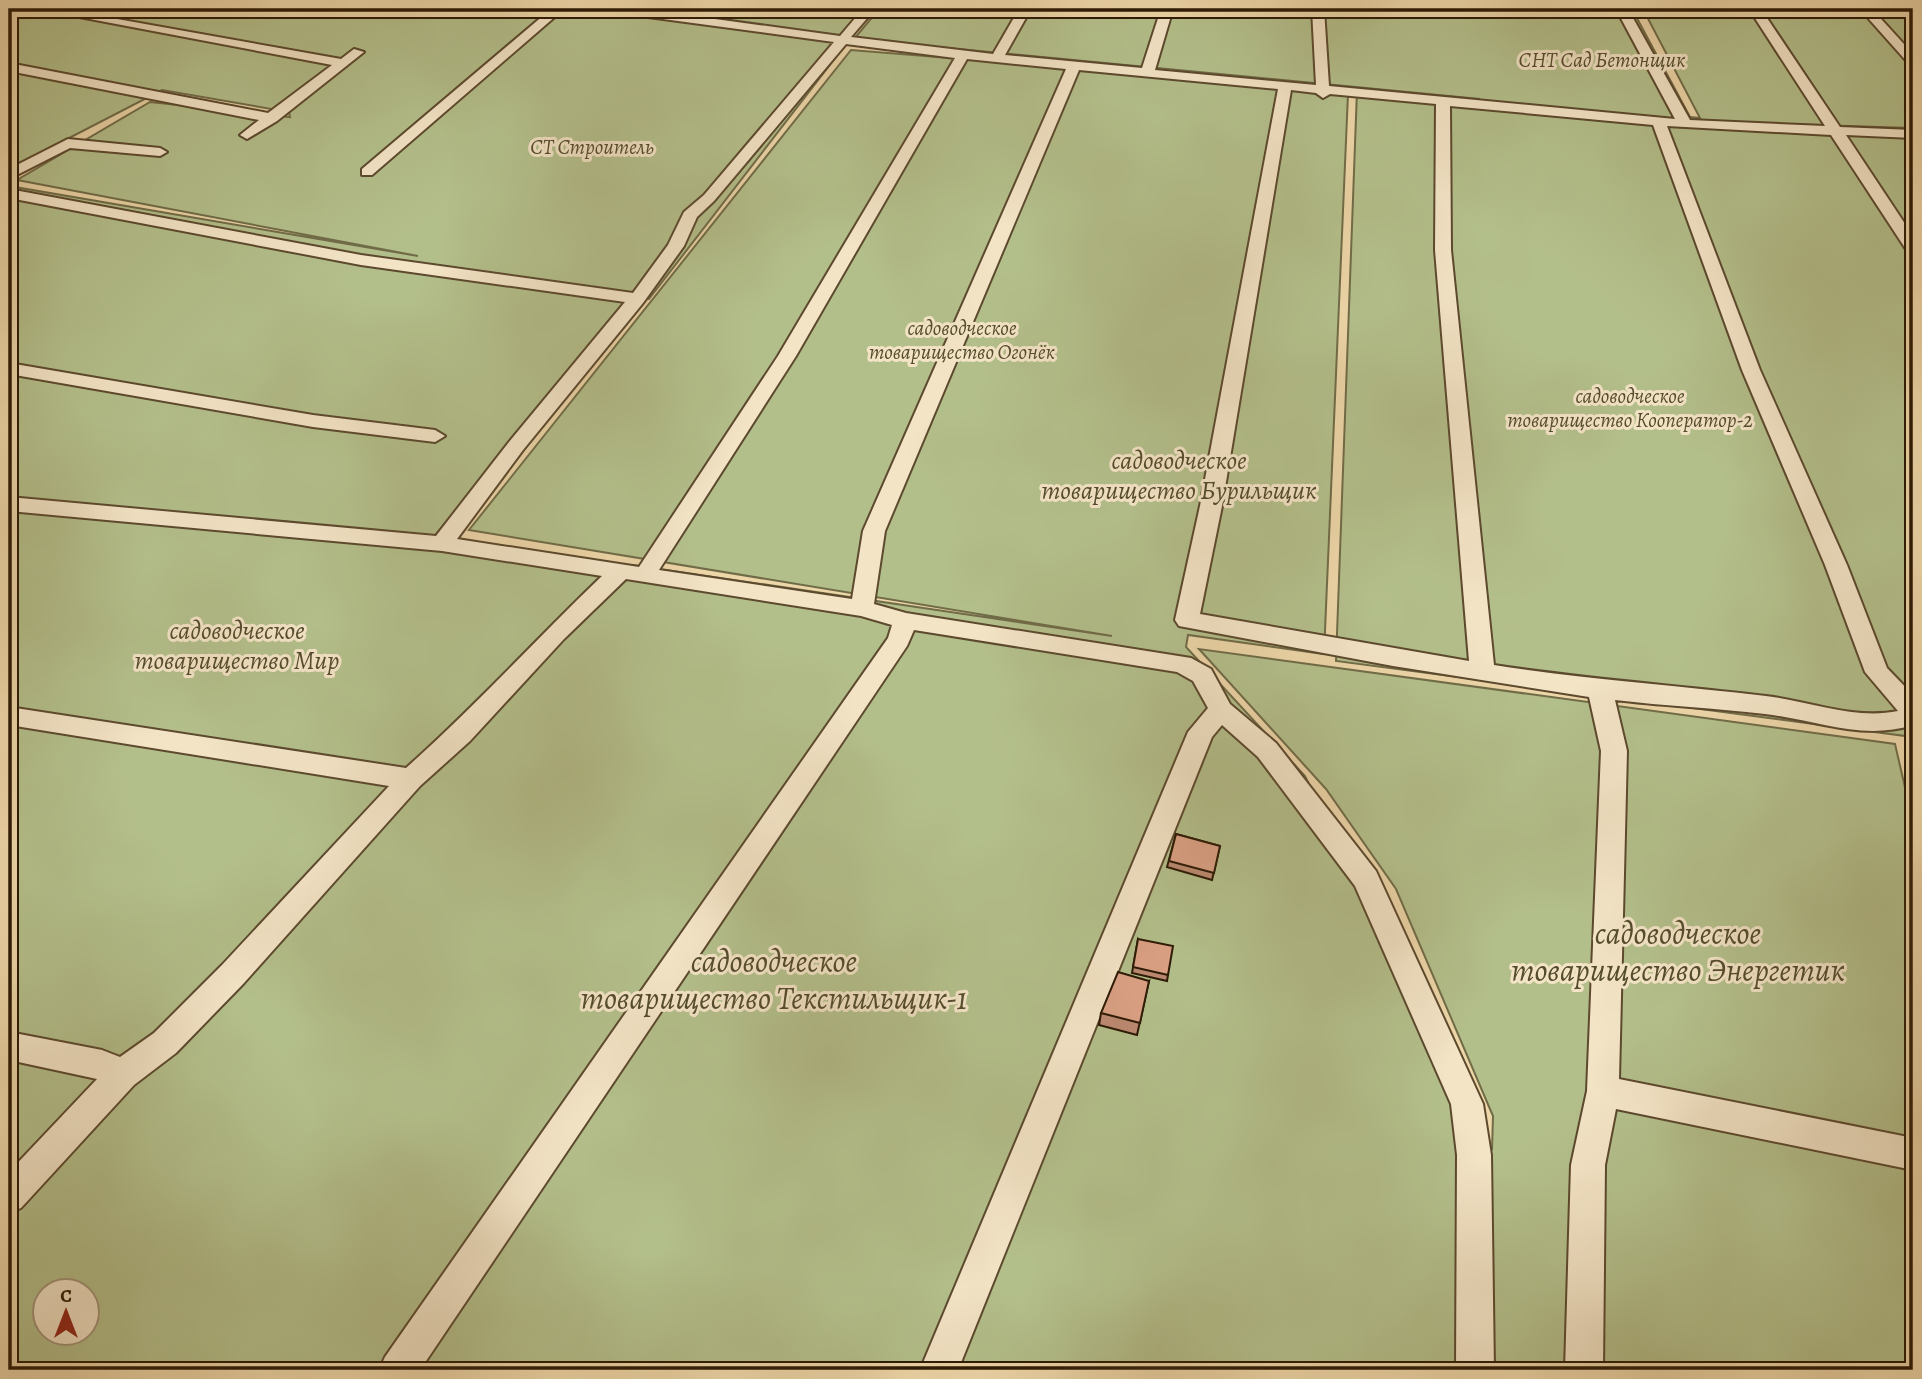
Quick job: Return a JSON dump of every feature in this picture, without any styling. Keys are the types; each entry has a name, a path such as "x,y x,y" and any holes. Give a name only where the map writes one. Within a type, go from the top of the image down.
{"street":[{"path":"43,9 342,62"},
{"path":"367,172 558,9"},
{"path":"618,9 842,42 1285,85 1322,92 1443,100 1685,124 1913,134"},
{"path":"442,544 516,446 637,299 676,246 690,215 709,198 869,9"},
{"path":"997,59 1025,9"},
{"path":"1147,73 1167,9"},
{"path":"1318,9 1322,92"},
{"path":"1622,9 1685,124"},
{"path":"1755,9 1913,247"},
{"path":"1866,9 1913,61"},
{"path":"247,135 358,52"},
{"path":"9,1196 123,1074 165,1043 214,994 411,779 461,734 556,633 634,572 787,356 963,55"},
{"path":"862,608 874,531 1074,66"},
{"path":"9,67 272,118"},
{"path":"1285,85 1211,506 1186,620 1378,656 1600,689 1772,705 1861,721 1895,724 1913,714 1877,672 1836,565 1751,370 1658,121"},
{"path":"1443,100 1443,250 1482,670"},
{"path":"9,175 68,143 160,152"},
{"path":"9,193 361,260 637,299"},
{"path":"9,368 313,421 435,436"},
{"path":"9,504 442,544 862,608 905,621 1183,664 1202,675 1221,710 1267,750 1366,879 1467,1104 1474,1156 1477,1304 1475,1370"},
{"path":"398,1370 891,652 905,621"},
{"path":"1584,1370 1588,1166 1603,1091 1614,751 1600,689"},
{"path":"939,1370 1200,732 1221,710"},
{"path":"9,716 411,779"},
{"path":"9,1046 102,1065 123,1074"},
{"path":"1603,1091 1913,1154"}],"green space":[{"path":"9,9 603,9 846,44 649,299 632,296 437,533 622,576 633,565 1112,636 469,530 851,50 1272,84 1348,94 1324,654 1188,635 1186,647 1305,776 1492,1150 1493,1116 1396,889 1326,789 1199,649 1895,744 1913,822 1913,1370 1488,1370 1489,1251 1480,1370 9,1370 9,186 418,256 17,180 150,102 290,117 289,112 162,90 9,169"},
{"path":"650,9 865,9 842,37"},
{"name":"садоводческое товарищество Кооператор-2","path":"879,9 1632,9 1690,117 1700,118 1643,9 1913,9 1913,128 1782,124 1913,135 1913,737 1336,661 1357,90 1480,99 854,39"}],"building":[{"path":"1176,834 1220,846 1214,873 1169,861"},
{"path":"1138,939 1173,946 1168,975 1133,967"},
{"path":"1118,972 1149,981 1140,1023 1101,1013"}],"park label":[{"name":"СНТ Сад Бетонщик","path":"1602,60"},
{"name":"СТ Строитель","path":"592,147"},
{"name":"садоводческое товарищество Огонёк","path":"962,340"},
{"name":"садоводческое товарищество Бурильщик","path":"1179,474"},
{"name":"садоводческое товарищество Мир","path":"237,645"},
{"name":"садоводческое товарищество Энергетик","path":"1678,952"},
{"name":"садоводческое товарищество Текстильщик-1","path":"774,980"}]}
